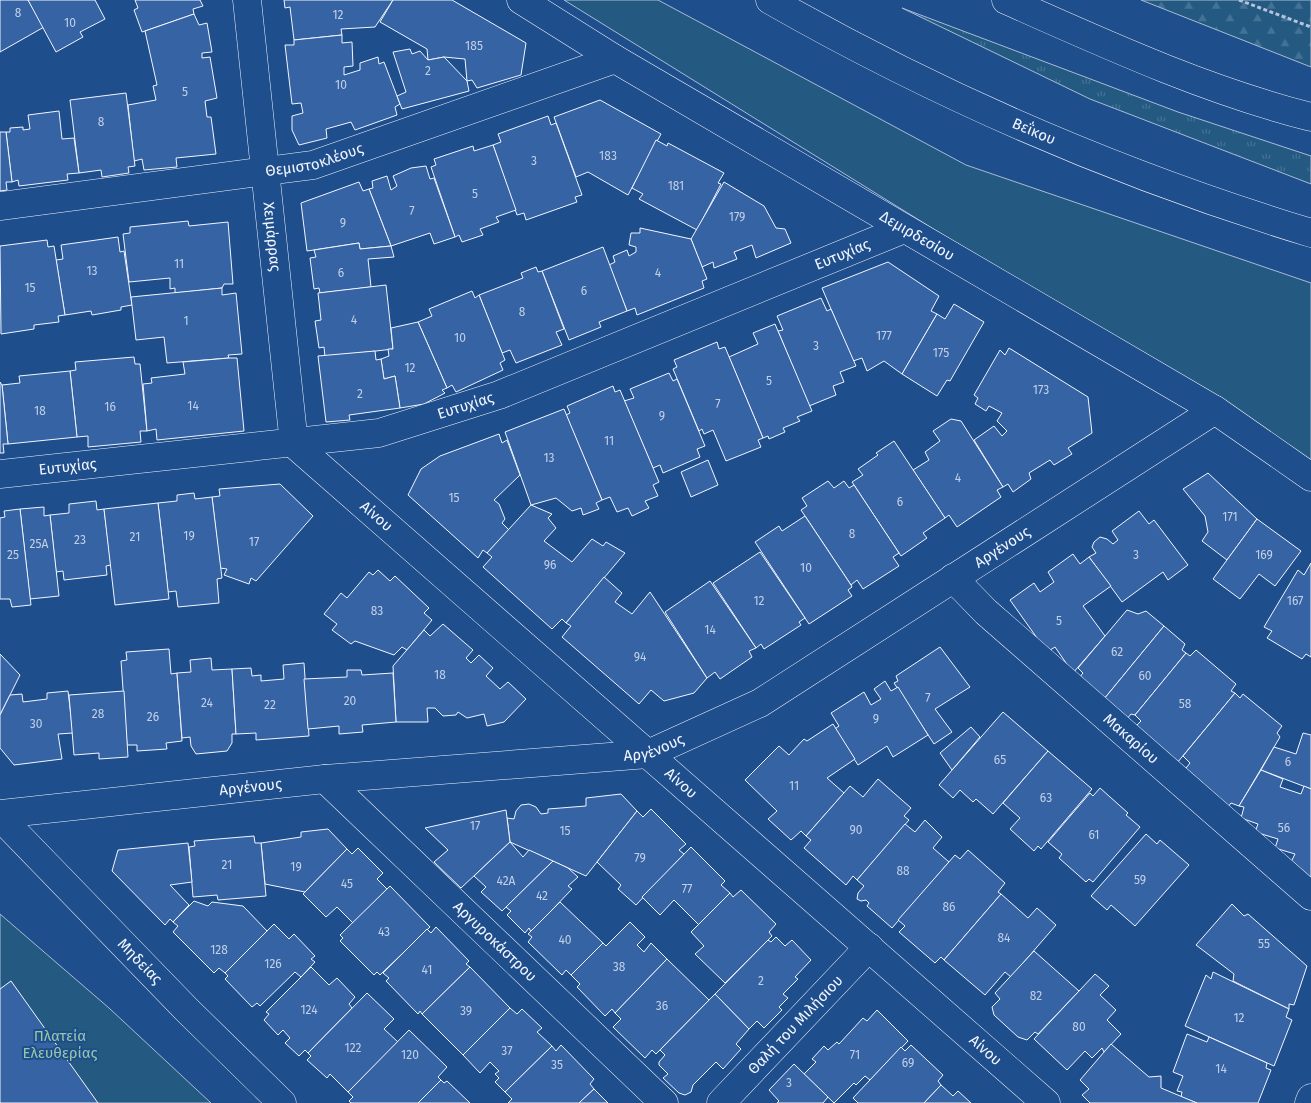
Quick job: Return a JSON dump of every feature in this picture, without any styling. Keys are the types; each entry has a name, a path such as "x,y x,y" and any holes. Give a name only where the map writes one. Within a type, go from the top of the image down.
{"street":[{"name":"Χειμάρρας","path":"248,0 294,444"},
{"name":"Δεμιρδεσίου","path":"521,0 615,59 1215,410 1311,477"},
{"name":"Βεΐκου","path":"770,0 934,86 1089,154 1230,208 1311,233"},
{"path":"1006,0 1127,54 1256,103 1311,117"},
{"name":"Θεμιστοκλέους","path":"0,206 265,173 313,165 615,59"},
{"name":"Ευτυχίας","path":"0,474 379,434 499,395 904,229"},
{"name":"Αργένους","path":"0,816 325,779 648,754 760,703 1215,410"},
{"name":"Αίνου","path":"294,444 1046,1103"},
{"name":"Μακαρίου","path":"953,578 986,612 1311,896"},
{"name":"Αργυροκάστρου","path":"325,779 664,1103"},
{"name":"Μηδείας","path":"0,816 188,1011 282,1103"},
{"name":"Θαλή του Μιλήσιου","path":"721,1103 869,947"},
{"path":"1309,1103 1311,1098"}],"path":[{"path":"1239,0 1311,27"}],"green space":[{"path":"564,0 658,0 966,165 1311,283 1311,463"},
{"path":"1141,0 1311,0 1311,67"},
{"path":"902,8 1178,112 1311,156 1311,184 1090,99"},
{"name":"Πλατεία Ελευθερίας","path":"0,914 109,1008 211,1103 0,1103"}],"building":[{"path":"0,0 28,0 44,27 0,52"},
{"path":"28,0 95,0 105,19 80,32 83,37 56,52"},
{"path":"135,0 200,0 203,6 193,9 194,14 142,32 134,10 138,8"},
{"path":"284,0 393,0 375,27 341,29 342,35 294,40 290,7 285,8"},
{"path":"393,0 452,0 526,43 521,75 477,88 472,80 467,81 465,59 444,57 428,60 427,49 380,22"},
{"path":"194,14 199,25 207,23 212,52 202,53 202,58 210,57 217,98 205,101 207,117 211,117 216,154 176,158 177,167 144,170 142,159 134,161 128,105 156,100 153,86 157,85 145,31"},
{"path":"342,35 342,43 352,42 353,66 344,67 344,75 360,70 360,63 378,57 379,64 384,62 400,104 395,107 397,115 355,130 351,122 326,129 327,138 299,145 292,130 292,116 303,113 301,103 292,104 285,45 294,45 294,40"},
{"path":"410,49 412,54 420,51 428,60 444,57 467,81 469,91 402,109 397,96 406,92 393,52"},
{"path":"126,93 135,166 128,167 129,173 102,177 101,170 79,173 70,100"},
{"path":"600,100 661,134 628,195 588,172 576,177 554,117"},
{"path":"59,111 62,139 74,138 79,173 67,174 68,180 19,186 18,180 12,182 6,132 10,132 10,128 23,127 23,130 30,129 28,115"},
{"path":"548,116 551,125 556,123 582,195 575,197 577,202 526,220 524,213 517,215 493,145 501,142 498,134"},
{"path":"0,132 6,132 12,182 6,182 7,190 0,191"},
{"path":"656,140 667,146 668,143 724,173 718,183 721,184 697,230 639,199 643,194 632,188"},
{"path":"493,145 516,210 496,217 499,222 480,229 483,235 462,242 459,235 455,237 431,167 436,165 434,159 473,146 474,151"},
{"path":"426,166 430,179 434,178 455,237 434,244 430,233 391,246 369,189 373,188 372,181 387,176 391,190 397,186 393,176 411,168"},
{"path":"359,182 363,191 369,189 391,246 360,249 359,243 307,251 301,203"},
{"path":"724,182 764,206 776,228 785,229 791,243 756,258 752,245 734,252 737,259 714,268 713,262 702,267 691,239"},
{"path":"188,221 189,226 228,222 233,284 224,284 222,288 175,293 175,288 170,289 170,278 129,282 123,234 130,233 130,227"},
{"path":"640,228 691,239 707,279 702,281 704,288 637,315 635,308 627,311 609,265 615,262 613,256 627,250 629,256 636,252 636,247 629,245 631,233 640,233"},
{"path":"118,237 120,252 124,251 132,305 121,307 121,310 92,315 91,311 65,315 56,260 63,259 61,245"},
{"path":"47,240 48,247 54,246 65,315 58,316 59,322 34,325 34,329 1,334 0,246"},
{"path":"359,243 360,249 391,246 394,257 368,259 371,287 320,293 319,288 314,289 310,258 316,257 314,250"},
{"path":"603,247 627,311 599,322 601,327 569,340 542,271"},
{"path":"888,262 939,296 931,311 937,314 902,374 884,361 867,371 862,358 853,361 822,288"},
{"path":"536,267 538,272 542,271 564,329 556,332 562,345 516,363 510,350 502,353 479,295 523,278 521,273"},
{"path":"386,285 393,349 325,357 324,347 319,348 315,321 321,320 318,293"},
{"path":"222,288 222,295 236,293 242,354 228,355 229,358 167,363 164,337 136,340 131,297"},
{"path":"472,291 475,298 479,295 505,360 500,363 503,370 456,392 452,385 447,388 418,322 432,316 429,309"},
{"path":"821,298 827,311 831,309 856,366 840,372 844,382 833,386 836,395 809,406 778,331 783,330 777,316"},
{"path":"954,304 984,322 950,381 947,380 937,396 902,374 937,314 945,319"},
{"path":"418,322 447,388 442,390 445,393 424,404 400,408 395,376 384,379 381,359 389,356 388,349 393,349 391,328"},
{"path":"775,324 812,411 797,417 800,421 783,428 785,432 769,439 768,436 763,438 729,357 758,344 753,333"},
{"path":"717,342 719,349 725,347 763,438 758,440 761,447 726,461 713,430 704,434 702,429 699,431 673,369 677,367 674,360"},
{"path":"1009,348 1088,397 1092,433 1068,448 1072,454 1054,465 1050,460 1029,473 1031,479 1013,492 1008,484 1003,487 974,440 994,426 1002,436 1007,431 997,421 1002,413 989,406 986,411 975,404 978,398 974,395 1000,350 1005,355"},
{"path":"375,351 376,360 381,359 384,379 395,376 400,408 349,415 350,420 326,422 318,356"},
{"path":"134,357 135,364 140,364 147,431 140,431 141,442 88,447 88,436 77,437 70,371 76,370 75,362"},
{"path":"237,358 244,431 157,440 156,429 147,431 143,384 152,383 151,378 185,374 183,362"},
{"path":"70,371 77,437 8,444 2,385 20,383 19,376"},
{"path":"669,373 673,381 677,379 705,446 697,449 700,457 663,473 660,465 653,468 624,401 634,398 630,389"},
{"path":"0,382 2,385 8,444 3,444 4,453 0,453"},
{"path":"613,386 615,392 620,390 659,482 653,485 658,496 645,501 649,508 632,516 628,508 617,512 610,497 602,500 566,415 570,413 567,406"},
{"path":"564,409 602,500 596,503 599,509 583,515 581,508 572,511 556,498 531,505 505,432"},
{"path":"951,419 961,421 1003,487 997,490 1001,497 957,527 949,515 945,518 913,470 929,460 925,452 940,441 933,431"},
{"path":"499,434 502,443 507,440 520,475 494,500 499,504 505,519 502,523 509,530 487,553 483,550 478,558 408,495 421,469 440,456"},
{"path":"894,441 945,518 923,533 927,538 901,556 852,482 863,475 858,469 878,455 876,453"},
{"path":"708,460 718,485 691,497 681,472"},
{"path":"1208,473 1257,519 1227,560 1202,541 1208,532 1205,516 1183,489"},
{"path":"828,481 834,488 844,481 849,488 854,485 899,553 893,557 899,566 863,589 857,580 851,585 801,510 807,506 802,498"},
{"path":"280,484 313,516 256,581 251,578 249,584 224,575 227,569 220,568 212,497 220,496 219,489"},
{"path":"194,493 195,499 212,497 222,578 217,579 219,603 178,607 176,591 168,592 158,503 177,501 177,495"},
{"path":"96,501 97,510 104,509 111,565 106,566 107,575 64,580 63,571 56,572 50,515 69,513 69,504"},
{"path":"158,503 169,599 115,605 104,509"},
{"path":"531,505 552,514 548,518 556,528 544,541 572,562 592,539 603,546 606,542 625,553 566,623 562,619 552,629 483,567 492,557 487,553"},
{"path":"44,507 44,516 50,515 59,596 30,599 20,509"},
{"path":"20,509 31,605 12,607 10,599 0,599 0,518 5,517 4,511"},
{"path":"1139,511 1149,524 1154,520 1188,565 1168,580 1163,572 1122,602 1089,557 1096,553 1092,547 1094,542 1100,537 1107,539 1113,544 1118,540 1112,531"},
{"path":"805,516 852,587 848,590 852,596 809,624 755,542 779,526 782,531"},
{"path":"1257,519 1301,551 1275,586 1259,574 1240,599 1213,579"},
{"path":"760,552 805,618 799,622 801,625 764,649 761,644 756,648 713,583"},
{"path":"1073,554 1080,564 1089,557 1111,586 1083,606 1105,636 1073,673 1055,647 1047,652 1010,600 1034,583 1040,592 1054,582 1048,572"},
{"path":"1311,563 1311,657 1306,654 1302,659 1267,638 1272,631 1264,627 1298,570 1304,575"},
{"path":"378,570 390,581 395,576 429,608 424,613 432,620 407,650 402,647 394,655 355,641 351,644 332,630 337,624 324,614 341,593 347,598 369,572 373,575"},
{"path":"604,577 622,593 615,602 632,614 650,592 707,678 694,693 664,701 651,690 639,704 562,637 571,626 566,623"},
{"path":"710,581 756,648 749,651 752,657 720,679 715,672 707,678 665,612"},
{"path":"1127,610 1138,614 1146,611 1164,626 1104,699 1079,678 1083,673 1078,668"},
{"path":"443,624 473,650 466,658 471,663 479,655 493,668 486,676 500,689 508,682 526,699 504,722 487,726 484,714 467,718 458,712 456,715 443,716 435,708 427,708 428,722 396,722 393,666 424,630 430,636"},
{"path":"1164,626 1185,644 1182,650 1186,653 1135,715 1131,714 1127,719 1104,699"},
{"path":"940,647 970,687 935,709 952,732 934,744 894,683 898,681 896,676"},
{"path":"169,649 171,674 177,673 182,741 166,743 167,749 137,751 137,745 127,745 121,661 127,660 126,652"},
{"path":"1196,650 1236,684 1231,691 1235,693 1177,763 1135,727 1141,721 1135,715 1186,653 1190,656"},
{"path":"0,654 20,675 0,715"},
{"path":"211,658 212,670 232,669 236,734 232,734 232,743 227,751 196,754 191,746 190,737 182,738 177,673 191,672 190,660"},
{"path":"304,663 309,736 256,740 256,733 236,734 232,669 251,668 252,676 261,675 261,681 284,679 283,665"},
{"path":"347,670 361,670 362,675 393,673 396,722 362,725 363,732 339,734 339,726 308,729 304,679 347,677"},
{"path":"885,681 891,691 898,687 928,735 893,757 887,746 858,765 835,729 839,726 831,713 864,692 871,705 881,699 874,689"},
{"path":"68,691 73,733 58,734 62,759 14,765 0,748 0,715 10,695 22,694 23,702 47,699 47,693"},
{"path":"124,691 128,757 99,759 99,753 74,755 69,695"},
{"path":"1235,693 1240,698 1243,694 1282,726 1277,733 1280,737 1239,806 1231,803 1228,807 1183,772 1190,763 1183,756"},
{"path":"1003,712 1048,751 993,814 976,799 973,802 960,790 953,798 939,785"},
{"path":"833,724 855,759 827,778 844,793 806,836 801,831 791,840 768,819 777,811 745,780 779,746 789,755 804,739 807,741"},
{"path":"971,727 980,737 952,770 940,753"},
{"path":"1303,733 1311,735 1311,789 1261,770 1274,747 1296,754"},
{"path":"1048,751 1092,789 1041,849 1038,846 1034,851 1010,829 1020,818 1003,803"},
{"path":"1261,770 1283,779 1280,787 1301,794 1304,786 1311,789 1311,880 1290,864 1295,854 1275,848 1278,839 1255,832 1258,824 1241,818 1244,807 1239,806"},
{"path":"878,779 911,808 904,816 909,820 857,880 853,876 846,885 804,848 811,840 806,836 850,786 863,797"},
{"path":"1100,788 1128,813 1126,815 1140,827 1093,882 1089,879 1086,882 1059,858 1062,854 1048,842 1090,793 1093,796"},
{"path":"621,794 637,811 586,876 510,842 507,818 514,819 516,811 521,805 529,804 536,807 541,814 548,813 548,809 586,806 586,798"},
{"path":"651,809 686,844 679,850 684,854 636,905 618,889 621,885 597,862 637,811 643,817"},
{"path":"506,810 510,842 461,888 434,862 448,850 425,828"},
{"path":"925,820 942,837 933,848 949,862 892,928 867,906 869,903 866,900 861,901 857,899 858,893 864,886 857,880 905,824 915,832"},
{"path":"328,829 347,849 305,892 265,884 261,843 301,837 301,832"},
{"path":"1146,834 1157,844 1160,840 1189,865 1135,926 1111,905 1107,910 1091,896"},
{"path":"254,836 255,843 261,843 266,896 218,900 217,895 193,897 189,847 195,846 194,841"},
{"path":"510,842 523,857 529,850 553,861 502,911 481,892 486,887 474,876"},
{"path":"188,843 192,882 170,885 189,905 173,922 170,919 165,925 112,871 118,850"},
{"path":"691,847 725,881 721,885 730,893 699,925 674,900 660,915 642,897"},
{"path":"358,848 383,873 377,879 387,889 353,923 337,907 326,917 303,894 347,849 352,854"},
{"path":"968,850 1005,883 998,892 1001,894 944,960 941,957 935,963 899,932 905,926 898,920 955,855 960,859"},
{"path":"553,861 568,868 578,877 568,886 572,889 531,932 529,928 525,933 507,915 511,911 506,907"},
{"path":"390,886 430,927 380,975 377,972 374,975 340,941 343,938 340,935"},
{"path":"741,890 776,924 769,932 772,936 725,983 695,954 704,946 691,932 730,893 733,897"},
{"path":"1001,894 1028,918 1037,908 1056,925 1011,977 1005,972 985,995 944,960"},
{"path":"194,901 208,906 212,902 243,906 267,931 225,973 219,968 214,973 173,932 178,926 173,922"},
{"path":"560,902 603,943 571,975 566,970 562,975 528,942 532,937 528,934"},
{"path":"1232,904 1244,916 1248,914 1307,966 1294,1005 1289,1004 1289,1009 1233,981 1234,974 1196,945"},
{"path":"630,922 645,937 637,945 644,952 651,943 667,959 615,1013 612,1009 605,1016 577,987 580,984 571,975 603,943 606,946"},
{"path":"274,924 289,939 294,934 315,956 311,959 315,962 301,977 295,972 260,1006 257,1003 252,1007 225,979 228,976 225,973"},
{"path":"436,927 469,961 466,964 470,967 422,1014 420,1011 418,1014 386,981 389,978 383,973 427,929 431,933"},
{"path":"776,937 785,946 792,940 811,960 795,977 798,979 783,994 788,998 779,1007 782,1010 764,1028 757,1021 749,1029 715,994 768,940 771,942"},
{"path":"1034,951 1079,991 1038,1034 1035,1032 1027,1040 1018,1037 994,1015 992,1007 1000,999 995,993"},
{"path":"667,959 709,1000 656,1054 652,1050 645,1058 613,1027 621,1019 615,1013"},
{"path":"311,967 329,985 337,978 355,997 349,1004 352,1008 308,1053 305,1050 299,1056 285,1043 290,1038 283,1030 278,1035 264,1020 269,1014 266,1012"},
{"path":"470,967 510,1008 463,1055 422,1014"},
{"path":"1213,972 1289,1009 1286,1017 1292,1020 1274,1066 1185,1026 1206,975 1211,979"},
{"path":"1095,974 1109,986 1100,995 1116,1010 1107,1020 1121,1034 1104,1052 1102,1048 1092,1058 1085,1051 1067,1070 1034,1039"},
{"path":"11,981 98,1103 0,1103 0,989"},
{"path":"367,993 394,1019 384,1029 398,1042 348,1092 330,1074 327,1078 307,1060 311,1056 308,1053"},
{"path":"715,994 749,1029 736,1044 741,1049 723,1069 716,1062 693,1085 691,1092 685,1095 679,1093 663,1078 668,1074 659,1065 659,1062 665,1055 660,1050"},
{"path":"510,1008 517,1014 522,1009 542,1028 537,1032 552,1046 505,1092 495,1082 499,1078 495,1074 499,1071 490,1062 480,1073 463,1055"},
{"path":"877,1010 908,1041 870,1080 865,1076 856,1085 854,1083 834,1103 804,1074 816,1062 812,1059 824,1046 828,1050 837,1042 839,1044 863,1018 867,1021"},
{"path":"409,1030 447,1067 438,1077 441,1080 418,1103 351,1103 349,1101 353,1097 348,1092"},
{"path":"1187,1034 1207,1042 1209,1037 1267,1063 1266,1068 1271,1070 1258,1103 1197,1103 1181,1097 1182,1092 1177,1091 1183,1076 1173,1072"},
{"path":"1111,1044 1149,1077 1161,1076 1161,1088 1197,1103 1090,1103 1082,1095 1089,1089 1080,1080"},
{"path":"561,1045 594,1079 590,1084 594,1089 579,1103 508,1103 512,1099 505,1092 552,1046 556,1051"},
{"path":"911,1045 943,1075 938,1081 941,1085 924,1103 858,1103 853,1098 901,1047 905,1051"},
{"path":"794,1064 828,1097 823,1103 777,1103 779,1101 769,1090"},
{"path":"441,1080 444,1083 447,1081 470,1103 418,1103"},
{"path":"941,1085 953,1096 958,1091 971,1103 924,1103"},
{"path":"594,1089 608,1103 579,1103"}]}
